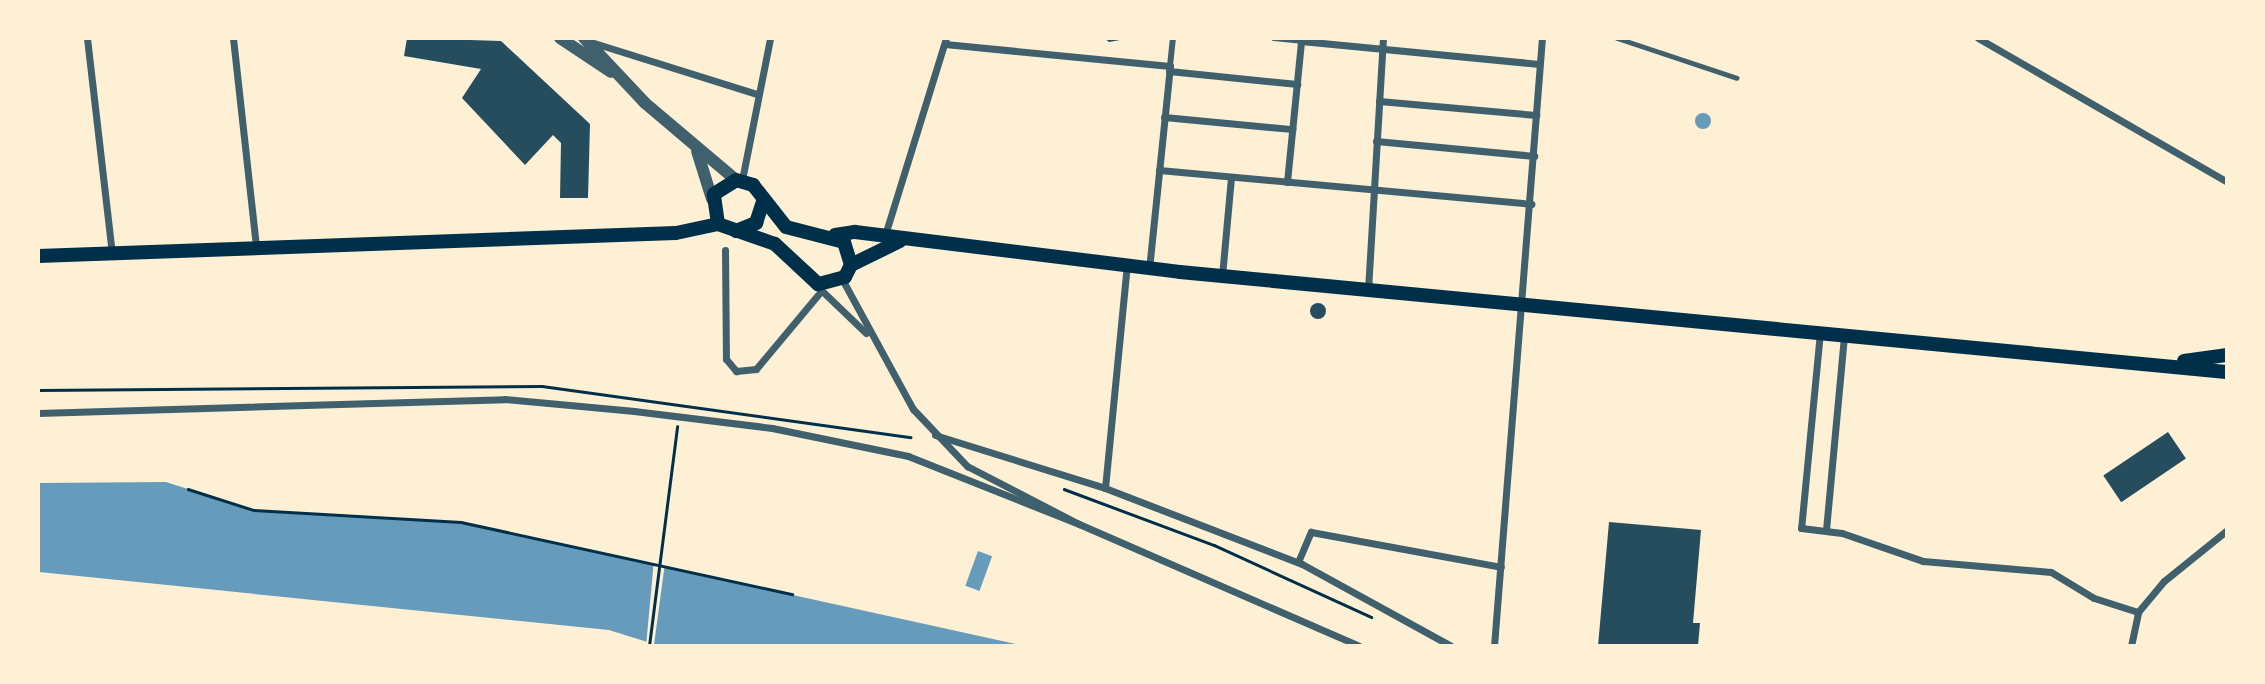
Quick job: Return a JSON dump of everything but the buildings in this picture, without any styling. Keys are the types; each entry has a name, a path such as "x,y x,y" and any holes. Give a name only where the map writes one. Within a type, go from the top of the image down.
{"main road":[{"path":"719,223 712,199 721,185 739,180 763,201 786,227 835,235 885,237 900,241 1222,276 2169,364 2227,372"},
{"path":"735,232 756,223 763,201"},
{"path":"38,256 256,246 676,233 719,223 735,232 775,244 820,288 842,279 851,265 900,241"},
{"path":"835,235 850,251 851,265"},
{"path":"2169,364 2227,355"}],"street":[{"path":"87,38 111,253"},
{"path":"233,38 256,246"},
{"path":"560,38 620,77"},
{"path":"584,39 697,151 739,180 770,38"},
{"path":"1149,268 1173,38"},
{"path":"1274,38 1539,64"},
{"path":"1368,290 1383,38"},
{"path":"1494,646 1524,304 1542,38"},
{"path":"1978,38 2227,181"},
{"path":"584,39 757,94"},
{"path":"885,237 946,41 1297,84"},
{"path":"1287,182 1301,41"},
{"path":"1379,101 1536,115"},
{"path":"1164,117 1292,129"},
{"path":"1376,141 1534,156"},
{"path":"697,151 712,199"},
{"path":"1159,170 1531,204"},
{"path":"1222,276 1231,177"},
{"path":"725,250 726,359 736,370 755,369 820,288 869,335"},
{"path":"1105,488 1128,265"},
{"path":"842,279 869,335 943,446 975,471 1079,524"},
{"path":"1820,331 1801,528 1826,530 1923,561 2051,572 2094,598 2138,612"},
{"path":"1826,530 1844,333"},
{"path":"38,413 505,399 772,428 908,456 1079,524 1359,646"},
{"path":"933,434 1105,488 1298,562 1451,646"},
{"path":"2132,646 2138,612 2164,580 2227,531"},
{"path":"1298,562 1311,532 1501,567"}],"lane":[{"path":"1617,38 1737,78"}],"path":[{"path":"38,390 542,386 811,419 910,437"},
{"path":"679,407 680,401"},
{"path":"649,646 677,421"},
{"path":"1051,484 1214,545 1375,619"},
{"path":"188,489 254,510 461,523 792,594"}],"water":[{"path":"1703,113 1709,115 1709,127 1703,129 1697,127 1695,121 1697,115"},
{"path":"166,482 254,510 461,522 1020,645 657,645 609,630 39,572 38,483"},
{"path":"978,551 992,556 979,591 965,586"}],"pier":[{"path":"654,560 665,563 654,645 646,646"}]}
